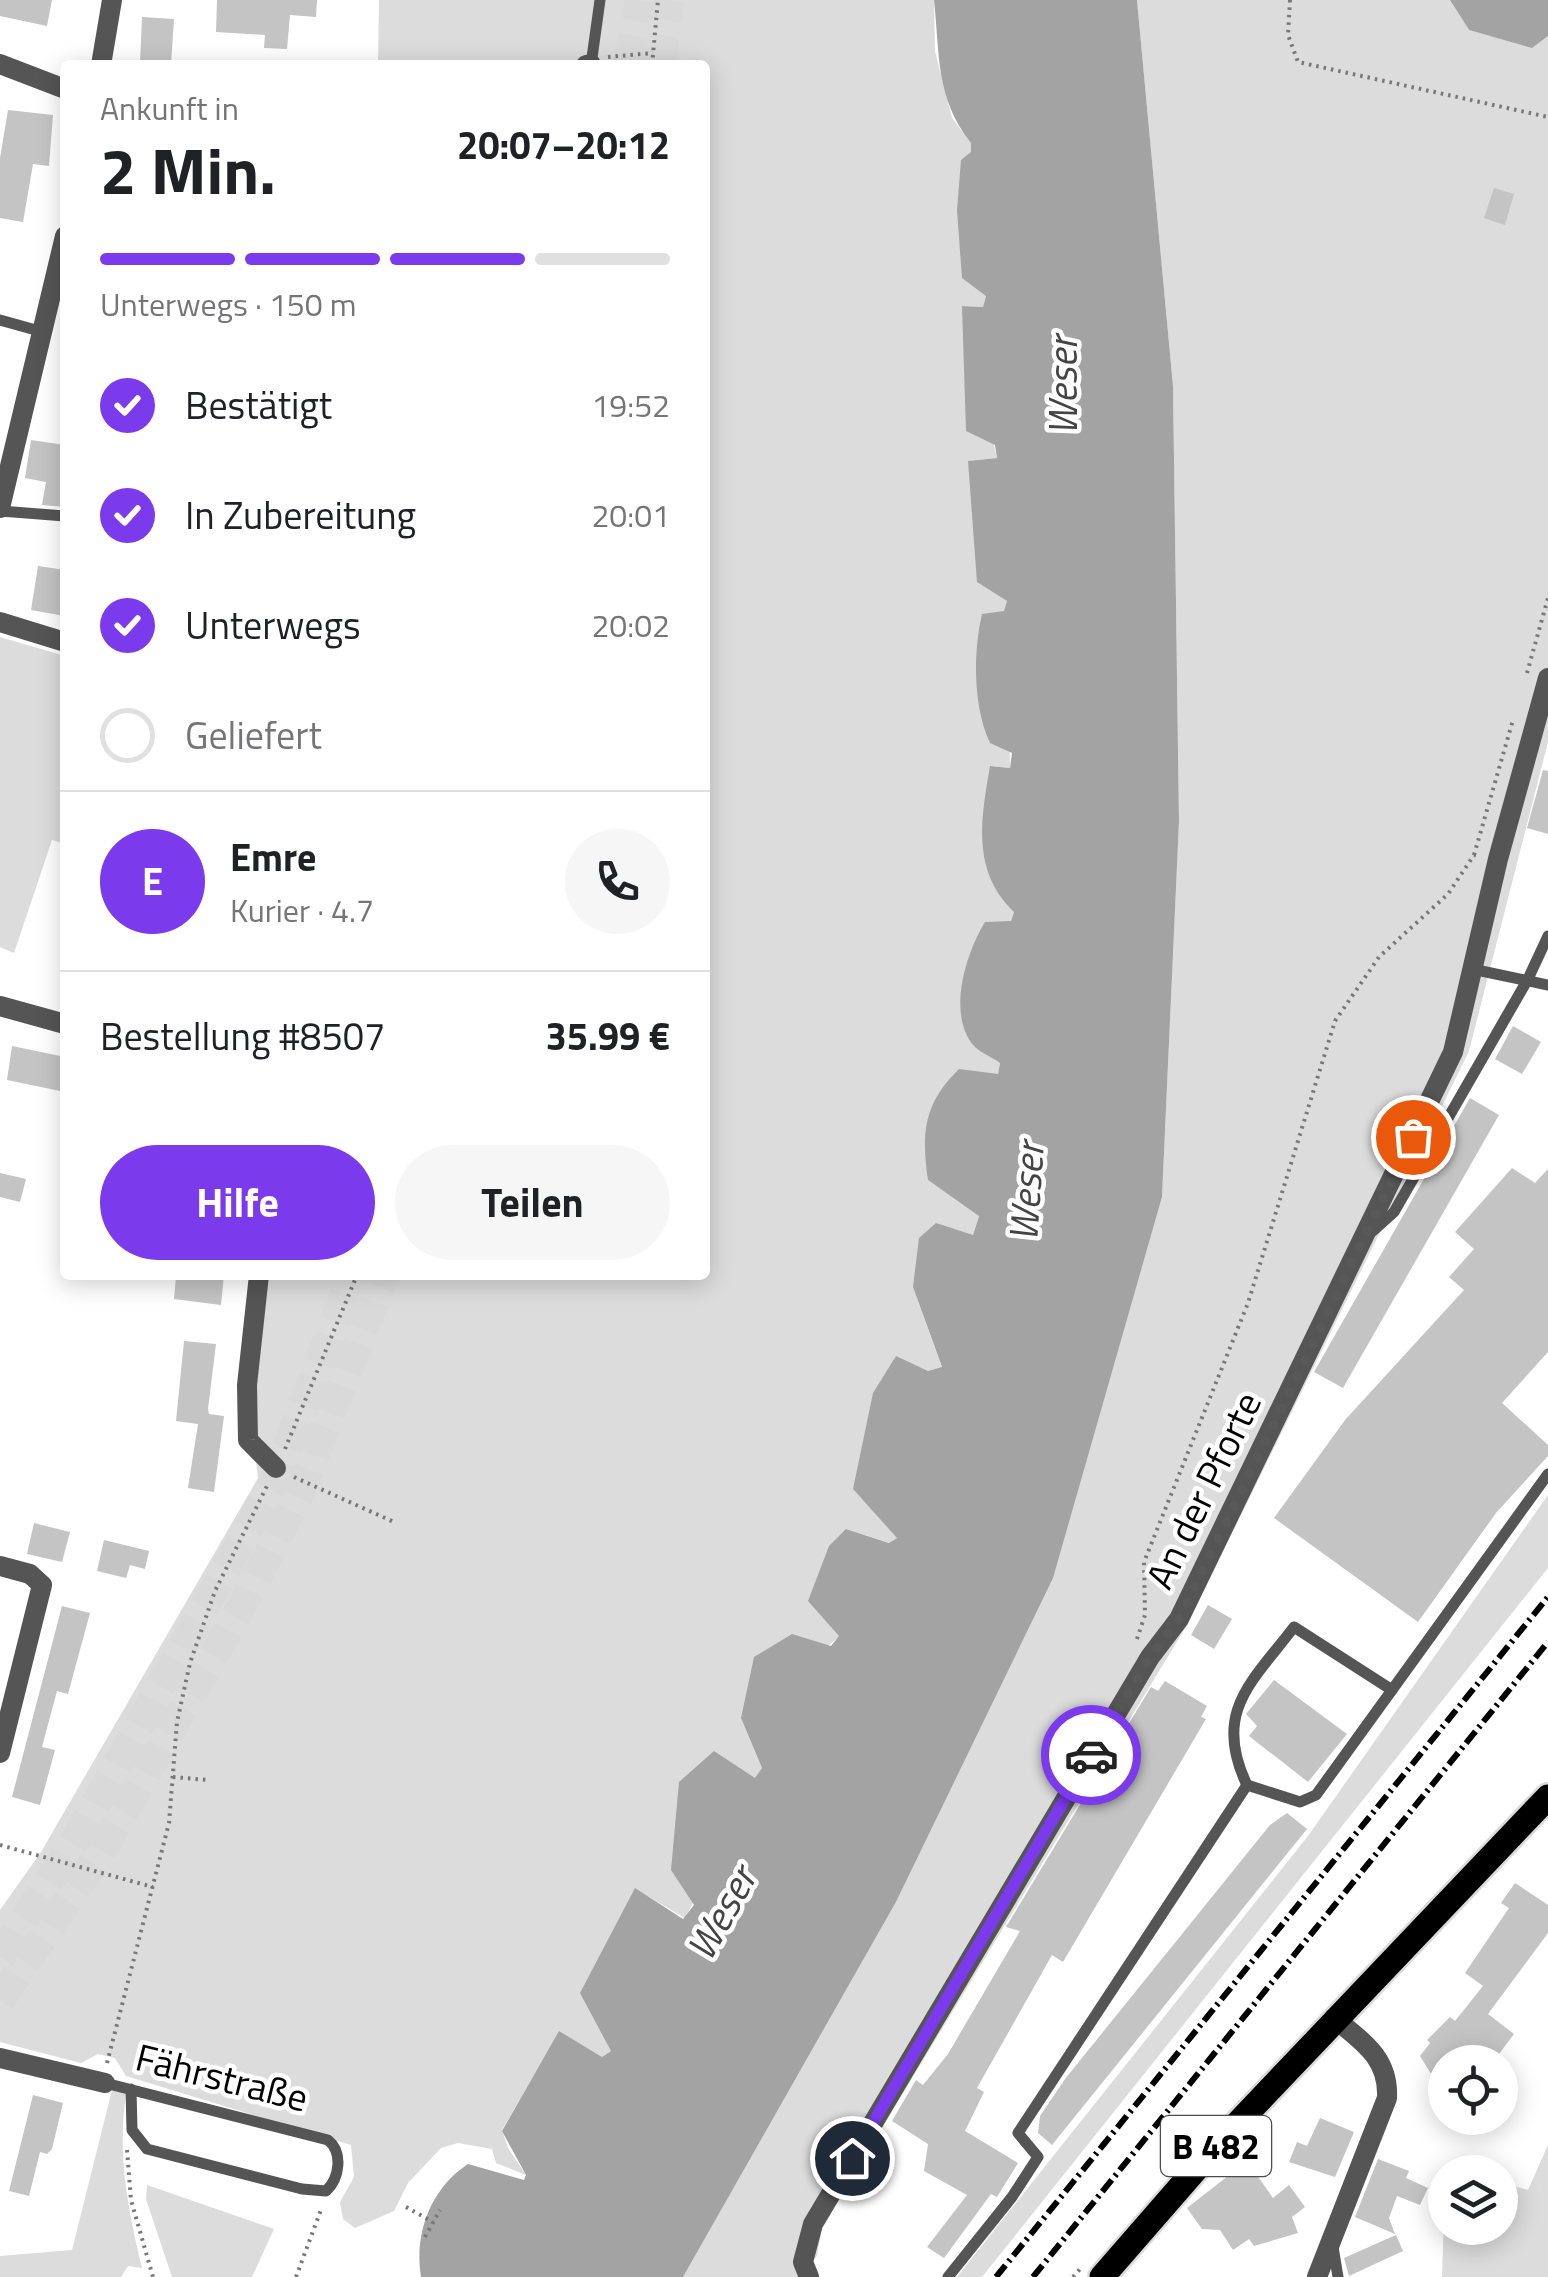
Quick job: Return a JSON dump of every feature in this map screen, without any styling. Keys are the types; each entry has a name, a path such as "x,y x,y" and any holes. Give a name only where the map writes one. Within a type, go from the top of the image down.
{"main road":[{"name":"B 482","path":"1102,2277 1334,2018 1548,1797"}],"street":[{"path":"102,60 112,0"},
{"path":"0,64 60,87"},
{"path":"0,510 60,260"},
{"path":"0,622 60,640"},
{"name":"An der Pforte","path":"809,2277 803,2262 812,2224 1150,1657 1180,1618 1453,1052 1498,860 1548,678"},
{"path":"0,1006 60,1023"},
{"path":"259,1280 246,1415 248,1440 263,1460 276,1468"},
{"path":"0,1566 30,1574 42,1585 0,1753"},
{"path":"1317,2277 1386,2098 1388,2076 1371,2049 1334,2018"},
{"name":"Fährstraße","path":"0,2058 106,2083"}],"lane":[{"path":"590,60 600,0"},
{"path":"0,320 42,332"},
{"path":"0,510 60,516"},
{"path":"1363,1241 1394,1212 1528,979 1548,936"},
{"path":"1472,969 1548,985"},
{"path":"1392,1690 1294,1627 1236,1703 1232,1730 1236,1762 1248,1784 1300,1802 1316,1796 1548,1474"},
{"path":"948,2277 1012,2198 1038,2156 1018,2133 1248,1784"},
{"name":"Fährstraße","path":"106,2083 333,2143 337,2169 326,2191"},
{"path":"131,2089 132,2130 147,2150 302,2189 326,2191"},
{"path":"1331,2240 1338,2277"}],"path":[{"path":"652,60 658,0"},
{"path":"1290,0 1288,35 1298,62 1548,117"},
{"path":"600,60 653,52"},
{"path":"1522,690 1548,598"},
{"path":"1150,1657 1134,1649 1145,1614 1144,1562 1248,1303 1335,1021 1379,957 1448,894 1474,855 1516,708"},
{"path":"1474,855 1498,860"},
{"path":"106,2083 108,2050 169,1823 177,1722 206,1614 276,1468 355,1280"},
{"path":"276,1468 394,1522"},
{"path":"173,1776 208,1780"},
{"path":"0,1845 154,1887"},
{"path":"132,2130 126,2164 131,2200 153,2277"},
{"path":"296,2277 326,2191"},
{"path":"406,2207 434,2222"},
{"path":"426,2238 440,2210"}],"shaded area":[{"path":"379,0 934,0 935,51 952,118 971,143 986,296 983,307 963,306 997,458 969,461 1007,601 1010,768 991,766 1014,911 974,1046 1000,1063 998,1075 928,1180 979,1215 973,1235 913,1287 942,1368 928,1371 895,1357 853,1489 898,1537 890,1543 846,1529 840,1636 741,1718 762,1768 685,1918 637,1890 611,2051 602,2057 559,2032 502,2130 508,2148 526,2175 496,2163 492,2149 458,2143 441,2148 408,2183 394,2211 355,2228 343,2219 340,2202 354,2177 351,2145 126,2076 115,2058 98,2054 81,2063 0,2042 0,1910 41,1852 258,1478 248,1392 260,1280 710,1280 710,60 378,60"},
{"path":"1137,0 1450,0 1469,30 1532,47 1548,36 1548,742 1469,1051 1187,1625 822,2227 817,2256 799,2277 683,2277 896,1902 1052,1578 1162,1197 1179,822 1173,386"},
{"path":"0,637 60,655 60,842 52,840 14,953 0,947"},
{"path":"1548,1495 1548,1568 982,2277 957,2277 1308,1836"},
{"path":"112,2090 126,2094 125,2182 142,2268 128,2266 121,2277 0,2277 0,2256 72,2250"},
{"path":"1548,2145 1548,2277 1442,2277 1443,2245 1518,2245 1518,2187 1528,2190"},
{"path":"147,2185 274,2229 252,2277 172,2277 146,2199"}],"water":[{"name":"Weser","path":"934,0 1137,0 1173,386 1179,822 1162,1197 1053,1578 896,1902 683,2277 421,2277 423,2229 435,2199 455,2174 468,2164 524,2180 526,2175 502,2131 559,2031 602,2057 611,2051 580,1993 635,1888 683,1919 694,1905 671,1870 679,1782 714,1751 755,1778 762,1768 741,1718 754,1657 792,1634 831,1646 839,1636 808,1601 829,1546 846,1529 889,1543 897,1538 853,1489 873,1393 896,1356 928,1371 942,1367 913,1287 919,1238 936,1223 973,1235 979,1216 928,1180 925,1148 932,1107 959,1069 998,1074 1000,1063 976,1048 965,1032 960,1000 971,950 985,922 1011,921 1014,912 991,879 982,844 990,766 1010,768 1012,753 990,743 980,713 976,680 982,614 1004,611 1007,601 977,582 968,461 997,458 995,445 966,431 962,306 983,307 986,296 962,278 957,210 961,160 971,152 971,143 945,92"},
{"path":"1450,0 1548,0 1548,36 1532,48 1469,30"}],"building":[{"path":"0,0 52,0 47,26 0,16"},
{"path":"217,0 317,0 316,17 290,15 287,49 264,48 265,35 216,32"},
{"path":"142,17 174,19 171,60 140,60"},
{"path":"8,110 53,115 49,166 33,164 23,222 0,218 0,158"},
{"path":"1494,188 1514,194 1505,225 1484,218"},
{"path":"31,440 60,444 60,507 42,505 46,482 25,478"},
{"path":"38,566 60,569 60,615 31,610"},
{"path":"1543,770 1548,771 1548,834 1527,828"},
{"path":"1513,1026 1541,1042 1522,1074 1495,1059"},
{"path":"12,1046 60,1056 60,1091 7,1080"},
{"path":"1470,1098 1499,1115 1343,1388 1314,1372"},
{"path":"1512,1168 1535,1183 1548,1169 1548,1352 1502,1403 1548,1445 1548,1456 1496,1513 1418,1622 1274,1518 1345,1420 1464,1290 1449,1277 1474,1249 1455,1232"},
{"path":"0,1173 26,1179 20,1202 0,1197"},
{"path":"176,1280 224,1280 221,1305 174,1299"},
{"path":"184,1341 216,1344 208,1409 209,1414 224,1416 214,1492 188,1488 198,1424 176,1421"},
{"path":"34,1523 70,1532 62,1562 27,1554"},
{"path":"104,1540 149,1551 145,1569 130,1565 126,1578 97,1571"},
{"path":"1208,1605 1232,1619 1214,1649 1191,1635"},
{"path":"62,1606 90,1613 68,1694 57,1691 42,1747 55,1750 40,1805 12,1797"},
{"path":"1274,1680 1347,1734 1308,1782 1249,1736 1257,1726 1246,1714"},
{"path":"1165,1681 1207,1706 1201,1717 1206,1719 1063,1962 1052,1955 977,2088 984,2092 965,2131 1018,2163 997,2197 991,2194 944,2258 927,2247 967,2195 924,2171 928,2144 892,2121 916,2080 923,2085 948,2054 1020,1931 1006,1927 1151,1687 1158,1691"},
{"path":"1287,1813 1307,1829 1052,2145 1038,2133 1040,2116 1065,2079 1270,1825"},
{"path":"1515,1883 1548,1905 1548,1933 1488,2014 1514,2034 1506,2045 1428,2045 1427,2040 1450,2017 1455,2021 1483,1986 1465,1973 1509,1908 1501,1903"},
{"path":"1428,2046 1428,2069 1420,2056"},
{"path":"33,2095 63,2103 52,2149 47,2154 40,2152 29,2196 9,2191"},
{"path":"1320,2118 1354,2132 1335,2177 1289,2162 1297,2142 1307,2146"},
{"path":"1378,2159 1409,2171 1406,2178 1428,2188 1420,2205 1397,2196 1389,2218 1395,2234 1355,2217"},
{"path":"1247,2161 1273,2198 1289,2185 1305,2207 1292,2217 1298,2233 1254,2246 1249,2239 1233,2250 1220,2230 1202,2229 1187,2208"},
{"path":"1396,2235 1403,2251 1349,2276 1344,2258"}],"tunnel":[{"path":"629,60 640,0"},
{"path":"661,60 670,0"},
{"path":"0,1957 76,1839 273,1484 350,1280"},
{"path":"0,2000 101,1852 247,1597 299,1494 383,1280"}],"railway":[{"path":"996,2277 1548,1597"},
{"path":"1033,2277 1548,1642"}],"way so far":[{"path":"1091,1755 1150,1657 1180,1618 1413,1137"}],"route":[{"path":"852,2158 1091,1755"}]}
